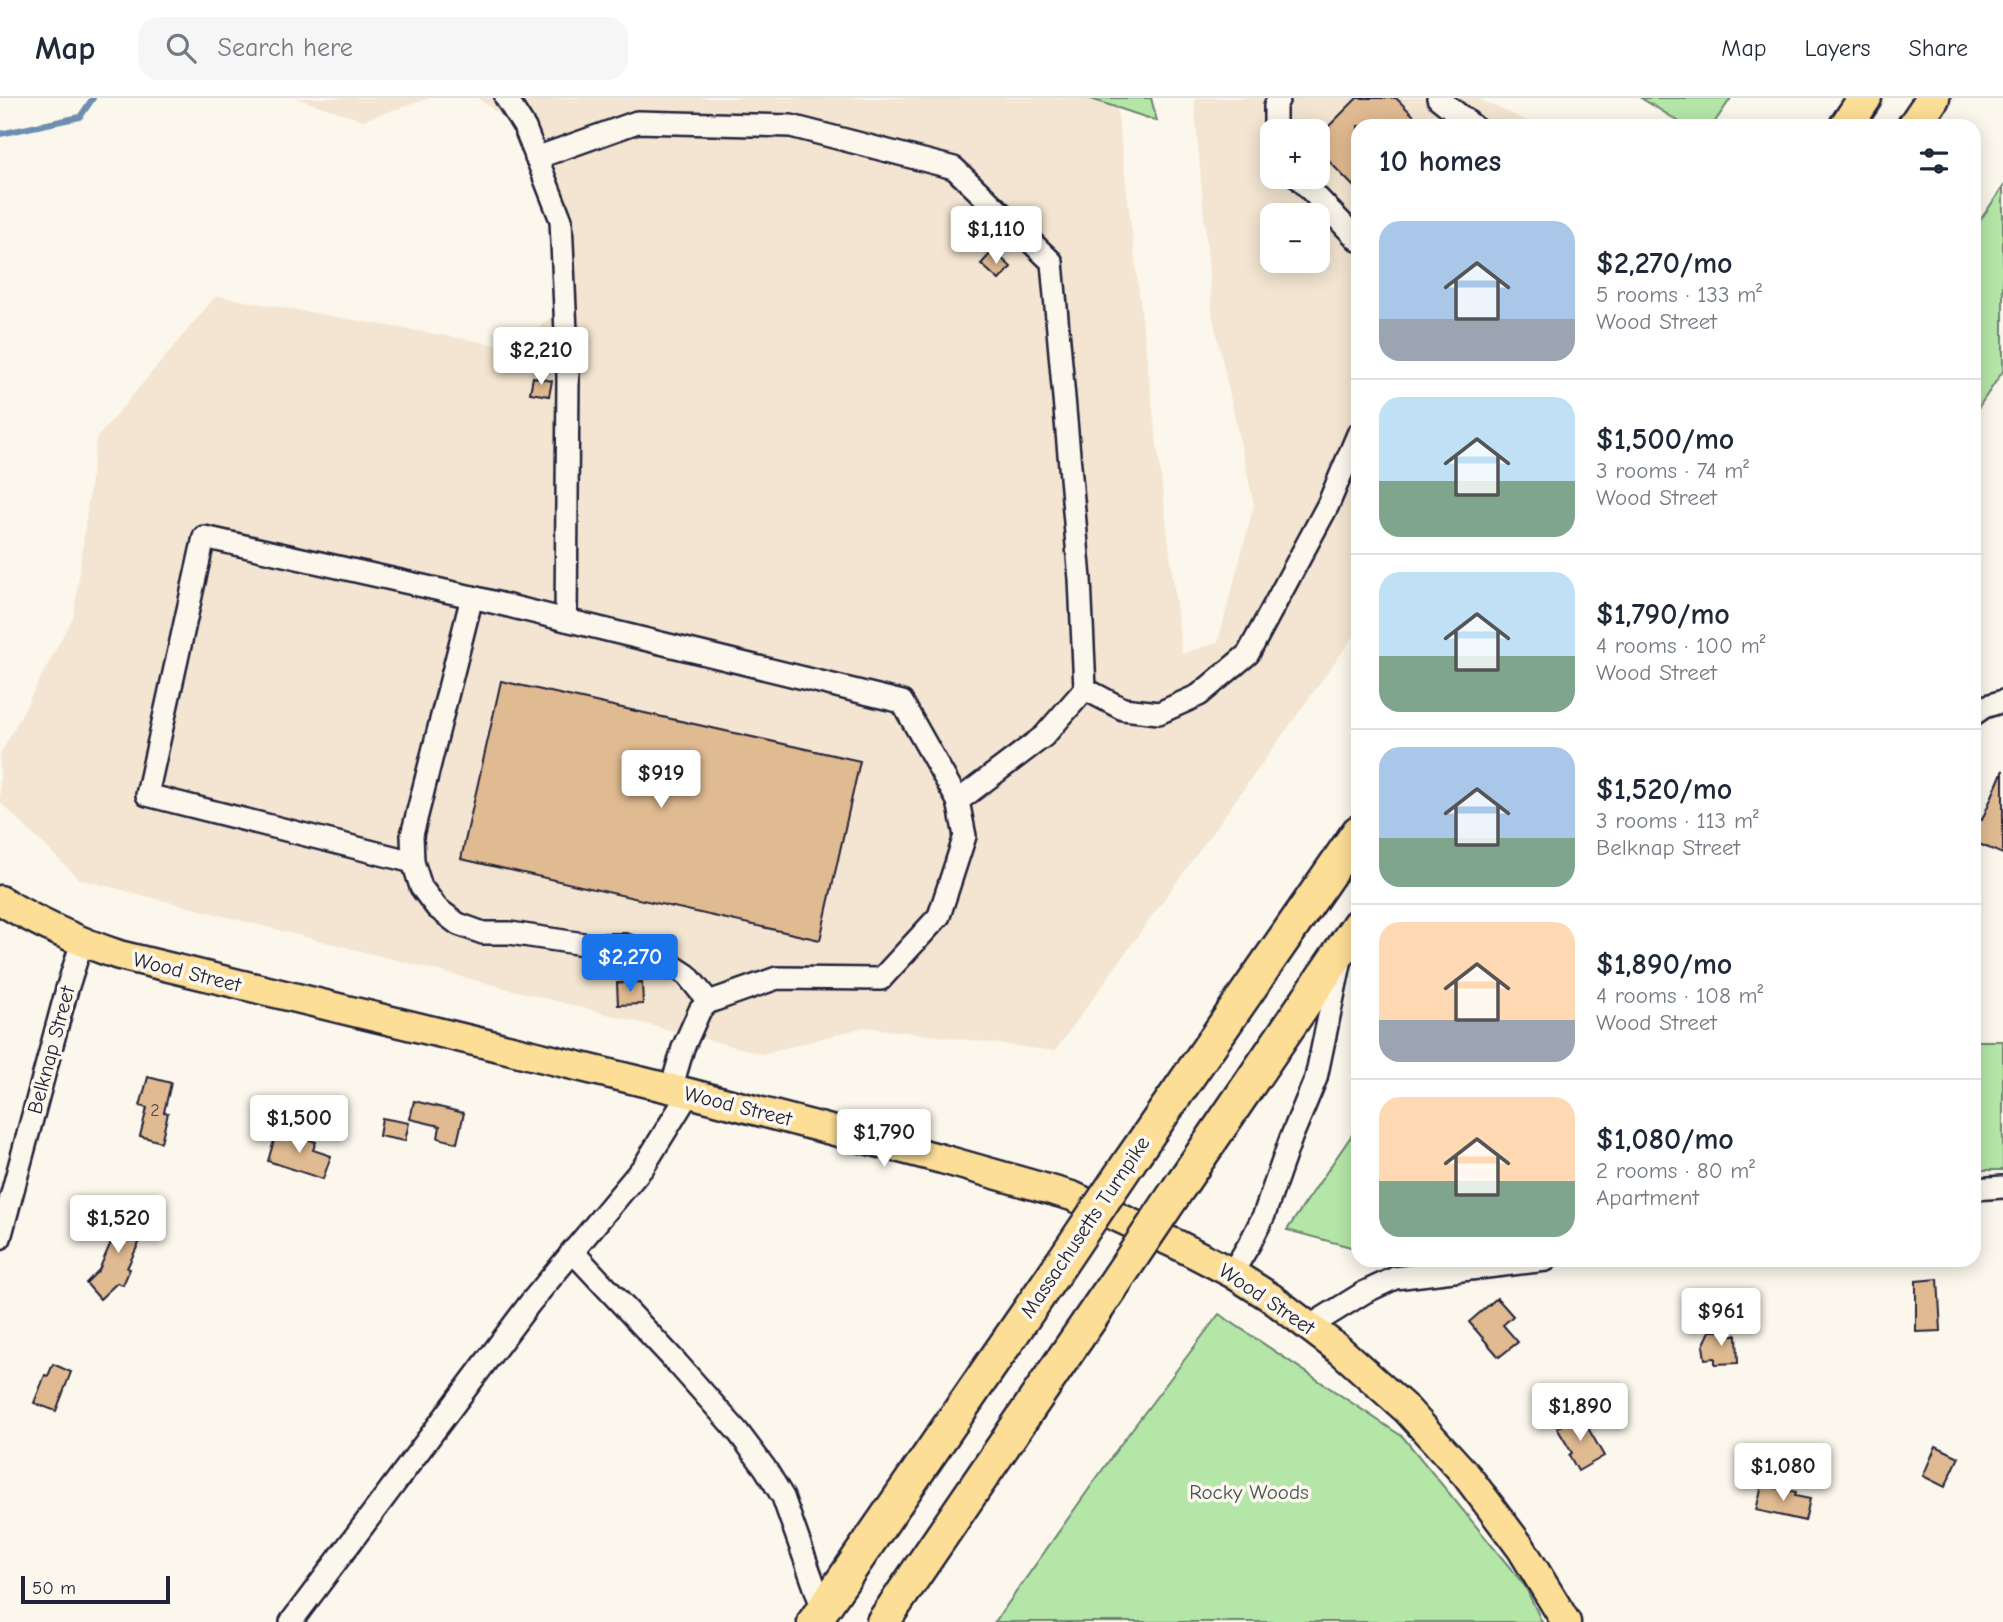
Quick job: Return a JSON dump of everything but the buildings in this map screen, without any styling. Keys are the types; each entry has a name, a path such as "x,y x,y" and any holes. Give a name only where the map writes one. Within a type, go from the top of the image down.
{"highway":[{"path":"1851,119 1865,98"},
{"path":"1919,119 1933,98"},
{"name":"Massachusetts Turnpike","path":"818,1616 1351,842"},
{"path":"883,1622 1350,936"}],"main road":[{"name":"Wood Street","path":"0,900 37,922 82,942 160,965 680,1091 942,1158 1072,1196 1232,1273 1310,1326 1408,1410 1453,1459 1495,1512 1521,1548 1566,1622"}],"street":[{"path":"506,98 525,128 561,220 568,377 566,620"},
{"path":"1275,119 1275,106 1279,98"},
{"path":"1438,98 1464,119"},
{"path":"536,158 637,122 791,126 954,168 1052,262 1080,579 1085,689 1044,736 958,800"},
{"path":"1309,189 1351,233"},
{"path":"1085,689 1123,709 1159,713 1199,695 1248,654 1328,505 1351,451"},
{"path":"291,1622 530,1303 644,1166 680,1091 683,1048 700,1010 709,1002 777,978 881,979 939,916 965,836 958,800 902,702 472,597 204,537 148,794 413,862"},
{"path":"472,597 412,835 413,862 421,887 437,908 458,924 483,933 510,933 590,945 625,946 658,956 687,975 709,1002"},
{"path":"1981,709 2003,701"},
{"path":"1232,1273 1264,1214 1315,1079 1350,936"},
{"name":"Belknap Street","path":"0,1238 66,989 82,942"},
{"path":"1981,1189 2003,1187"},
{"path":"572,1251 677,1363 765,1468 783,1497 818,1616"},
{"path":"1310,1326 1365,1292 1395,1278 1487,1267"}],"shaded area":[{"path":"295,98 430,98 363,120"},
{"path":"478,98 1088,98 1117,108 1182,654 1218,642 1254,505 1213,318 1194,98 1476,98 1522,119 1351,119 1351,640 1055,1051 865,1027 763,1054 79,879 0,802 0,755 74,615 96,439 216,296 516,348 555,313 557,222 514,126"}],"green space":[{"path":"1088,98 1151,98 1157,121"},
{"path":"1641,98 1731,98 1717,119 1675,119"},
{"path":"2003,187 2003,371 1981,404 1981,219"},
{"path":"1981,1041 2003,1041 2003,1170 1981,1170"},
{"path":"1351,1136 1351,1247 1287,1230"},
{"name":"Rocky Woods","path":"1219,1314 1403,1437 1525,1586 1542,1622 995,1622 1120,1445"}],"waterway":[{"path":"0,134 80,117 93,98"}]}
